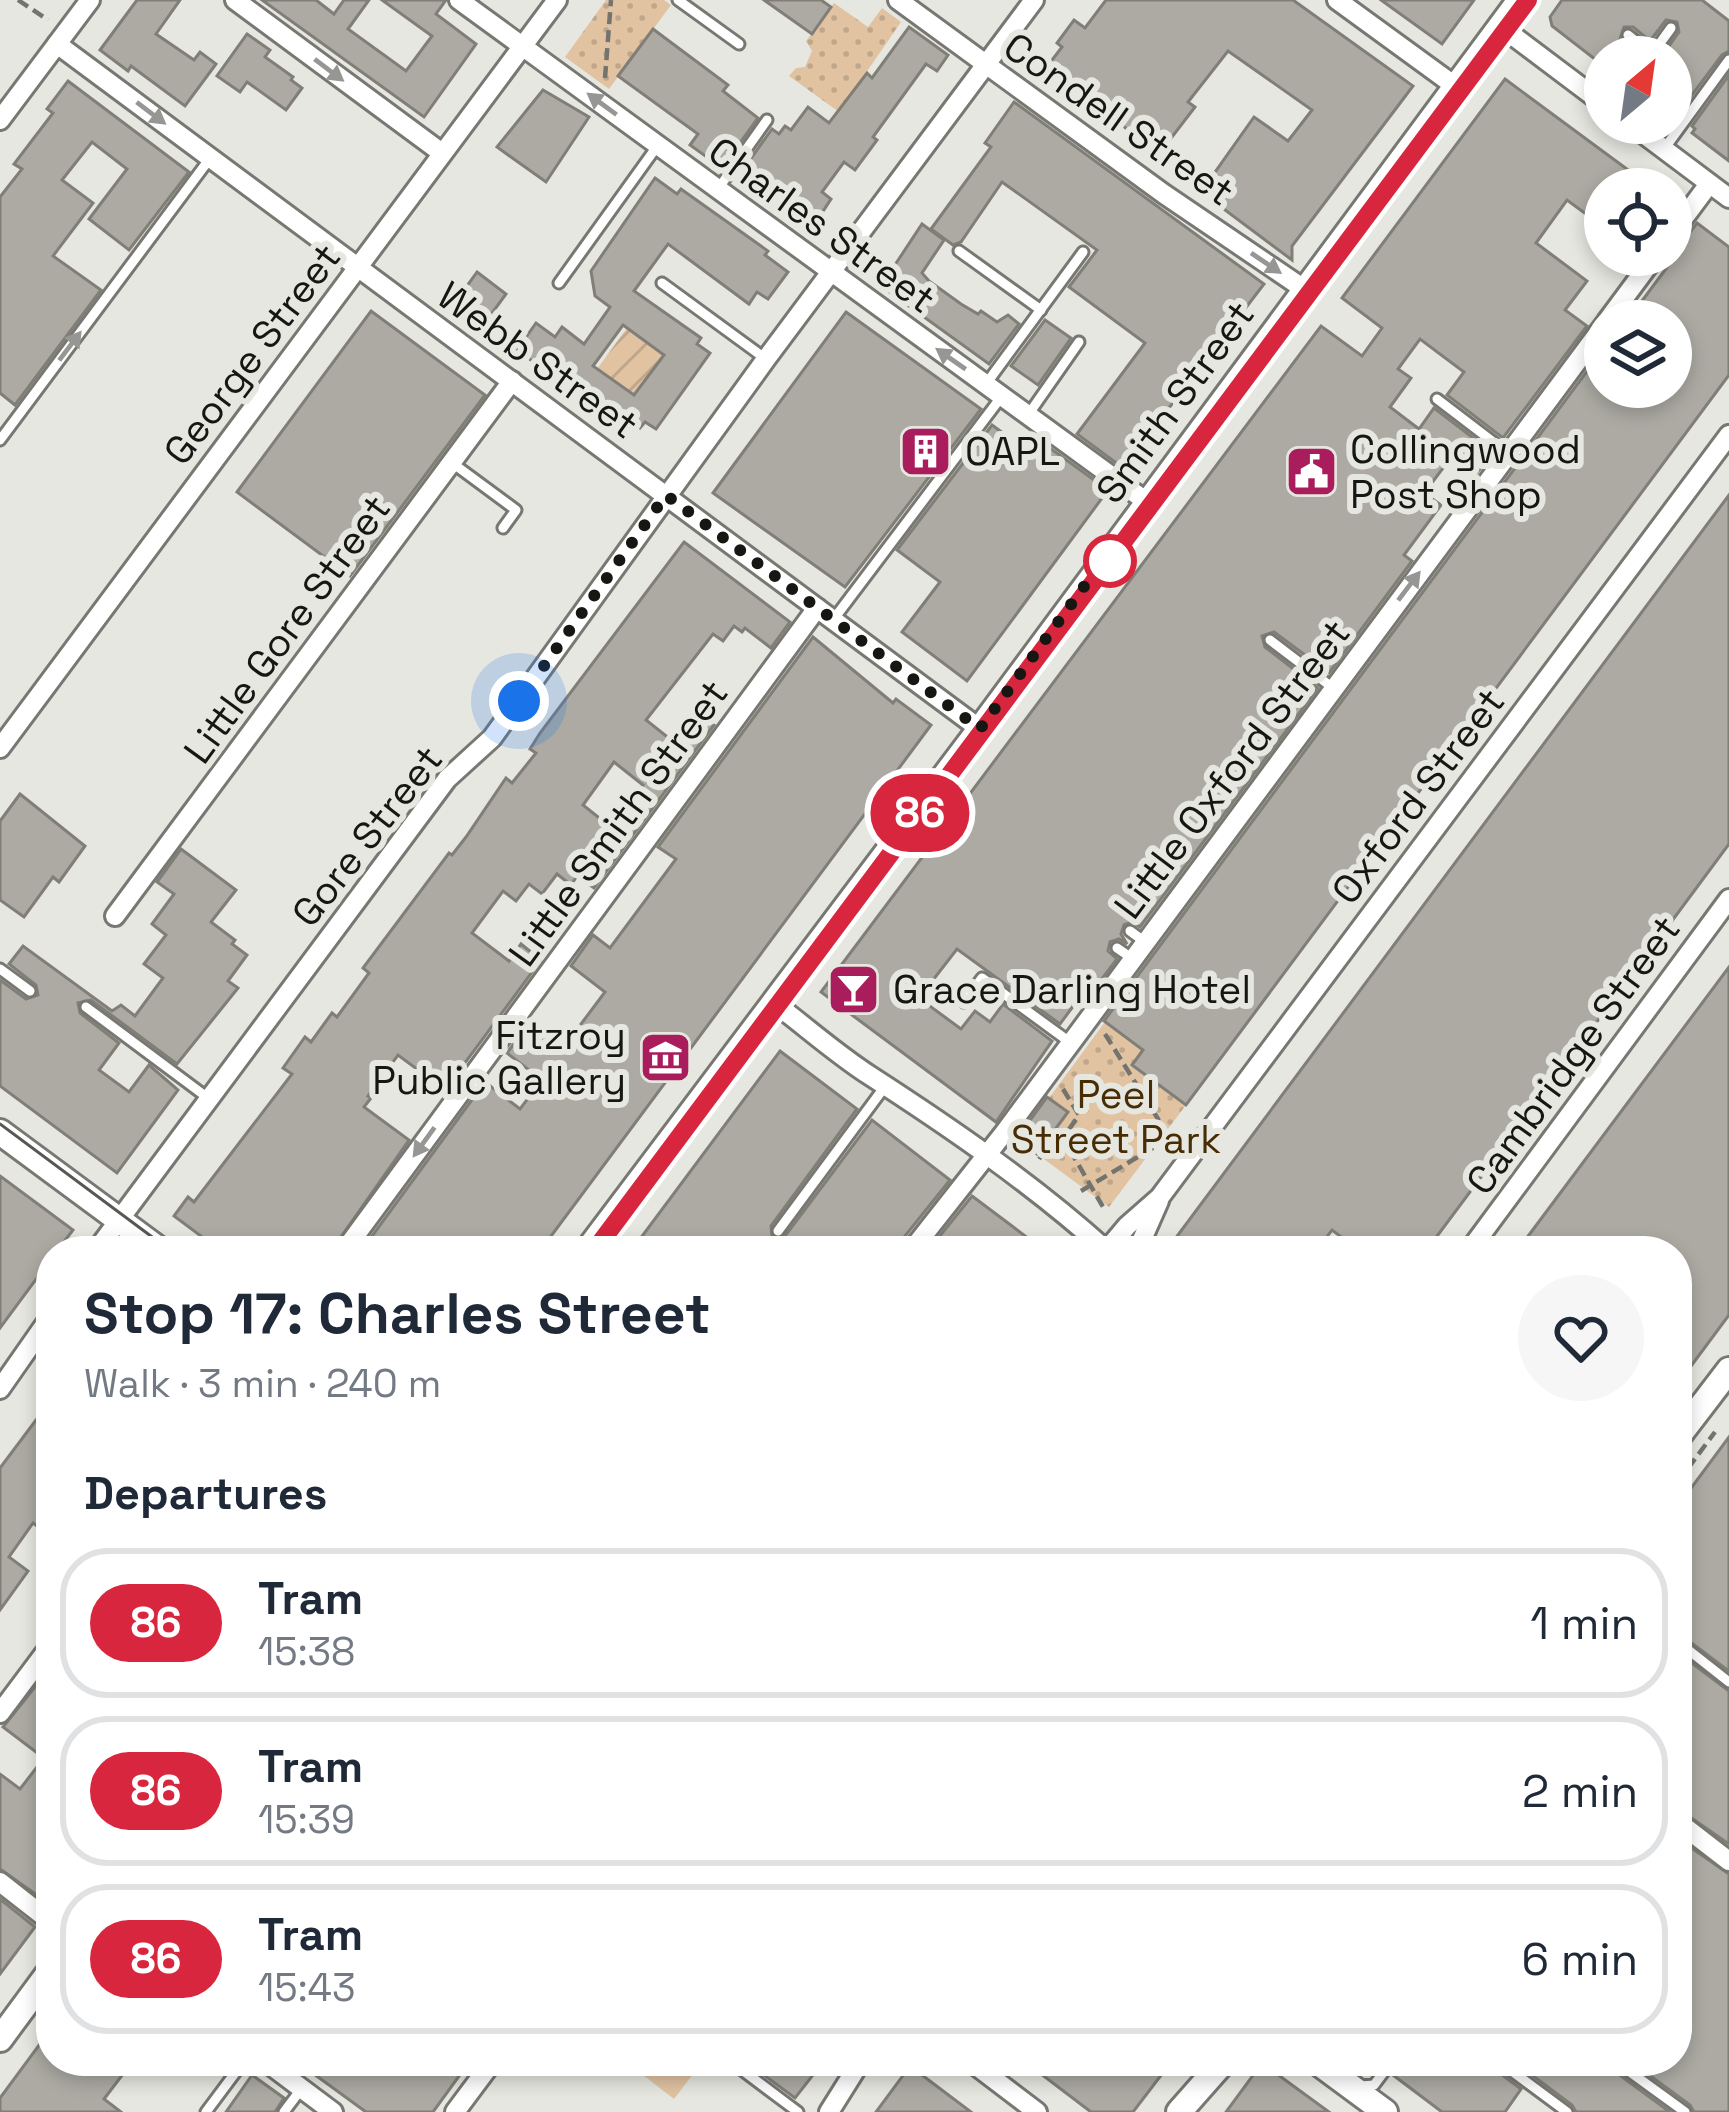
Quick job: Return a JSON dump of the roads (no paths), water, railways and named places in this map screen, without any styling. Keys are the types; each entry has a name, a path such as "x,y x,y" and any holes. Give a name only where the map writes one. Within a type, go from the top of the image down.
{"street":[{"path":"0,120 90,0"},
{"path":"235,0 442,154"},
{"name":"Charles Street","path":"459,0 1147,502"},
{"name":"George Street","path":"0,748 557,0"},
{"name":"Condell Street","path":"898,0 1164,194 1304,289"},
{"name":"Gore Street","path":"107,1236 447,779 492,738 766,358 1034,0"},
{"path":"1337,0 1455,86"},
{"name":"Smith Street","path":"598,1236 1520,0"},
{"path":"1500,26 1584,89"},
{"name":"Webb Street","path":"57,44 980,729"},
{"path":"1657,144 1729,198"},
{"path":"1692,207 1709,184"},
{"name":"Little Oxford Street","path":"923,1236 1071,1043 1131,945 1584,353"},
{"name":"Little Gore Street","path":"115,916 512,381"},
{"name":"Oxford Street","path":"1119,1236 1160,1197 1729,435"},
{"name":"Little Smith Street","path":"355,1236 825,614"},
{"name":"Cambridge Street","path":"1480,1236 1729,898"},
{"path":"773,1002 986,1155 1088,1236"},
{"path":"0,1132 140,1236"},
{"name":"Oxford Street","path":"1143,1236 1160,1197"},
{"path":"0,1389 36,1337"},
{"path":"1692,1418 1729,1370"},
{"path":"0,1713 36,1665"},
{"path":"1692,1833 1729,1861"},
{"path":"0,1882 36,1910"},
{"path":"0,2039 36,1990"},
{"path":"286,2076 333,2112"},
{"path":"454,2112 482,2076"},
{"path":"829,2112 853,2076"},
{"path":"984,2076 1012,2105 1037,2112"},
{"path":"1179,2112 1211,2076"},
{"path":"1336,2076 1384,2112"}],"lane":[{"path":"678,0 739,44"},
{"path":"1666,36 1672,28"},
{"path":"1664,149 1729,60"},
{"path":"718,189 767,120"},
{"path":"559,283 658,146"},
{"path":"0,440 211,158"},
{"path":"959,251 1041,310"},
{"path":"825,614 994,390 1083,251"},
{"path":"662,284 766,358"},
{"path":"1028,415 1079,342"},
{"path":"1437,399 1509,454"},
{"path":"451,462 516,510 503,528"},
{"path":"1270,640 1320,695"},
{"path":"0,968 31,991"},
{"path":"964,1002 982,978 1071,1043"},
{"path":"86,1007 208,1098"},
{"path":"778,1231 886,1085"},
{"path":"1692,1653 1729,1682"},
{"path":"206,2112 233,2076"},
{"path":"750,2076 798,2112"},
{"path":"1350,2087 1374,2085 1381,2076"},
{"path":"1518,2076 1567,2112"},
{"path":"1636,2076 1685,2112"},
{"path":"284,2112 302,2088"}],"tram line":[{"path":"605,1236 1528,0"},
{"name":"86","path":"605,1236 1528,0"},
{"path":"0,1124 151,1236"}],"place":[{"name":"OAPL","path":"926,451"},
{"name":"Collingwood Post Shop","path":"1311,471"},
{"name":"Grace Darling Hotel","path":"854,989"},
{"name":"Fitzroy Public Gallery","path":"665,1057"}],"park label":[{"name":"Peel Street Park","path":"1116,1116"}]}
